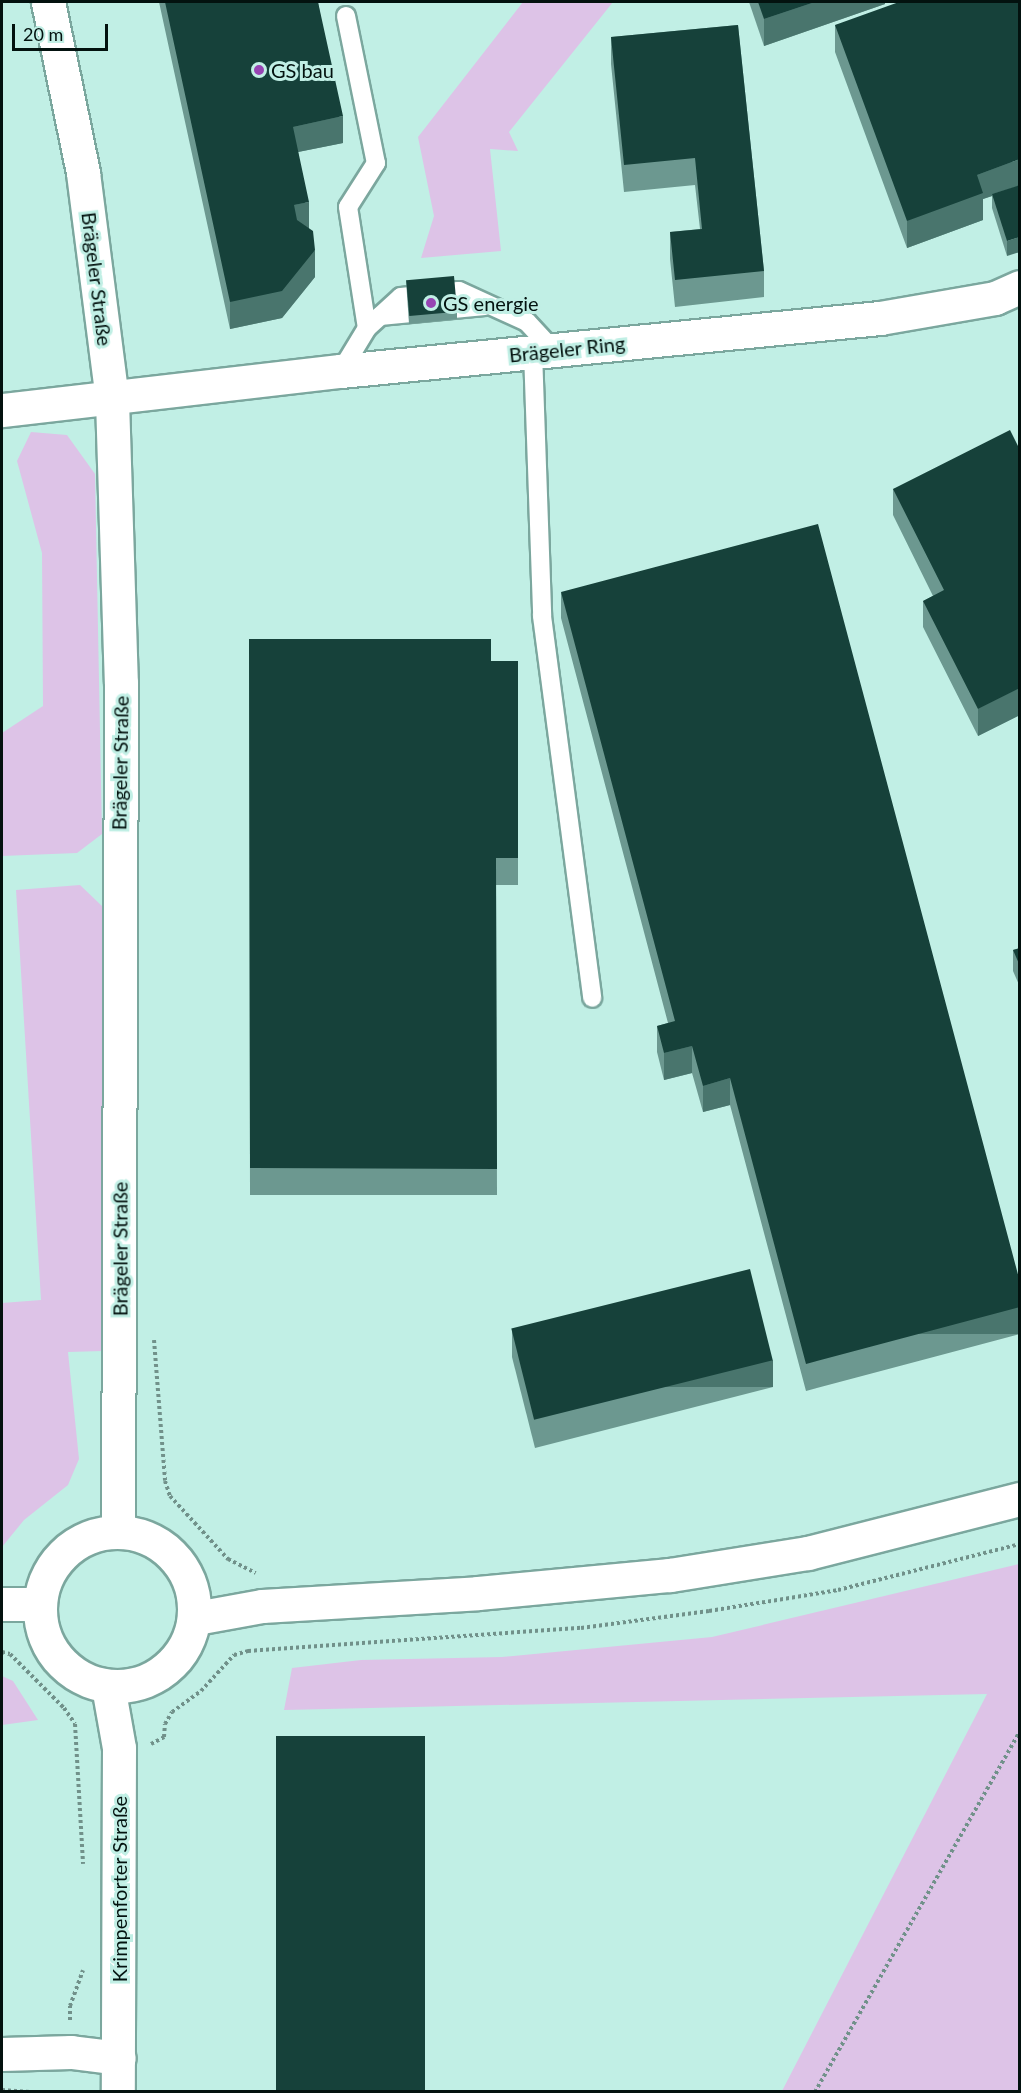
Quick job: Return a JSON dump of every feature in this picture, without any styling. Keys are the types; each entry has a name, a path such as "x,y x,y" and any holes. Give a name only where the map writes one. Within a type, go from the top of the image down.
{"street":[{"name":"Brägeler Straße","path":"48,2 83,173 112,400 121,683 118,1531"},
{"name":"Brägeler Ring","path":"2,410 112,400 341,371 880,318 995,298 1020,288"},
{"path":"196,1618 261,1606 478,1593 670,1575 808,1553 1020,1499"},
{"path":"118,1531 148,1539 174,1558 188,1581 196,1618 184,1648 166,1669 135,1685 108,1686 76,1676 56,1658 41,1626 39,1604 47,1577 62,1555 83,1541 118,1531"},
{"path":"2,1604 39,1604"},
{"name":"Krimpenforter Straße","path":"108,1686 119,1748 118,2091"},
{"path":"2,2054 71,2052 119,2058"}],"lane":[{"path":"346,16 376,163 348,207 374,322"},
{"path":"341,371 374,322 401,297 459,291 485,306 527,322 543,351 542,616 592,998"}],"path":[{"path":"78,1748 119,1748 158,1743 164,1737 165,1724 172,1712 201,1691 234,1655 264,1648"},
{"path":"2,1652 10,1654 48,1696 64,1708 75,1724 83,1866"},
{"path":"815,2091 1020,1731"},
{"path":"71,2052 70,2006 87,1961"},
{"path":"2,2090 34,2091"}],"shaded area":[{"path":"523,2 613,2 509,132 518,151 490,149 501,251 421,258 434,216 418,137"},
{"path":"31,432 67,435 95,474 102,834 77,853 2,856 2,733 43,706 42,553 17,461"},
{"path":"80,885 103,907 103,1351 68,1352 79,1459 68,1485 24,1520 2,1547 2,1303 41,1300 16,890"},
{"path":"1019,1564 1019,2091 782,2091 987,1694 284,1710 292,1668 361,1660 502,1657 712,1637"},
{"path":"2,1676 13,1681 38,1720 2,1725"}],"building":[{"path":"165,2 318,2 343,116 293,127 309,202 294,205 297,220 313,231 315,250 282,291 230,302"},
{"path":"758,2 815,2 764,19"},
{"path":"899,2 1020,2 1020,159 977,175 983,193 907,221 835,25"},
{"path":"738,25 764,271 675,280 670,232 702,229 695,158 624,165 611,37"},
{"path":"1020,185 1020,237 1007,241 992,194"},
{"path":"454,276 457,312 409,316 406,280"},
{"path":"1010,430 1020,450 1020,688 978,709 923,601 944,590 893,489"},
{"path":"818,524 1020,1282 1020,1307 806,1364 730,1078 703,1086 692,1046 664,1053 657,1026 675,1021 561,592"},
{"path":"249,639 491,639 491,661 518,661 518,858 496,858 497,1169 250,1168"},
{"path":"1020,948 1020,966 1013,950"},
{"path":"750,1269 773,1360 534,1420 511,1329"},
{"path":"276,1736 425,1736 425,2091 276,2091"}],"place":[{"name":"GS bau","path":"259,70"},
{"name":"GS energie","path":"431,303"}]}
